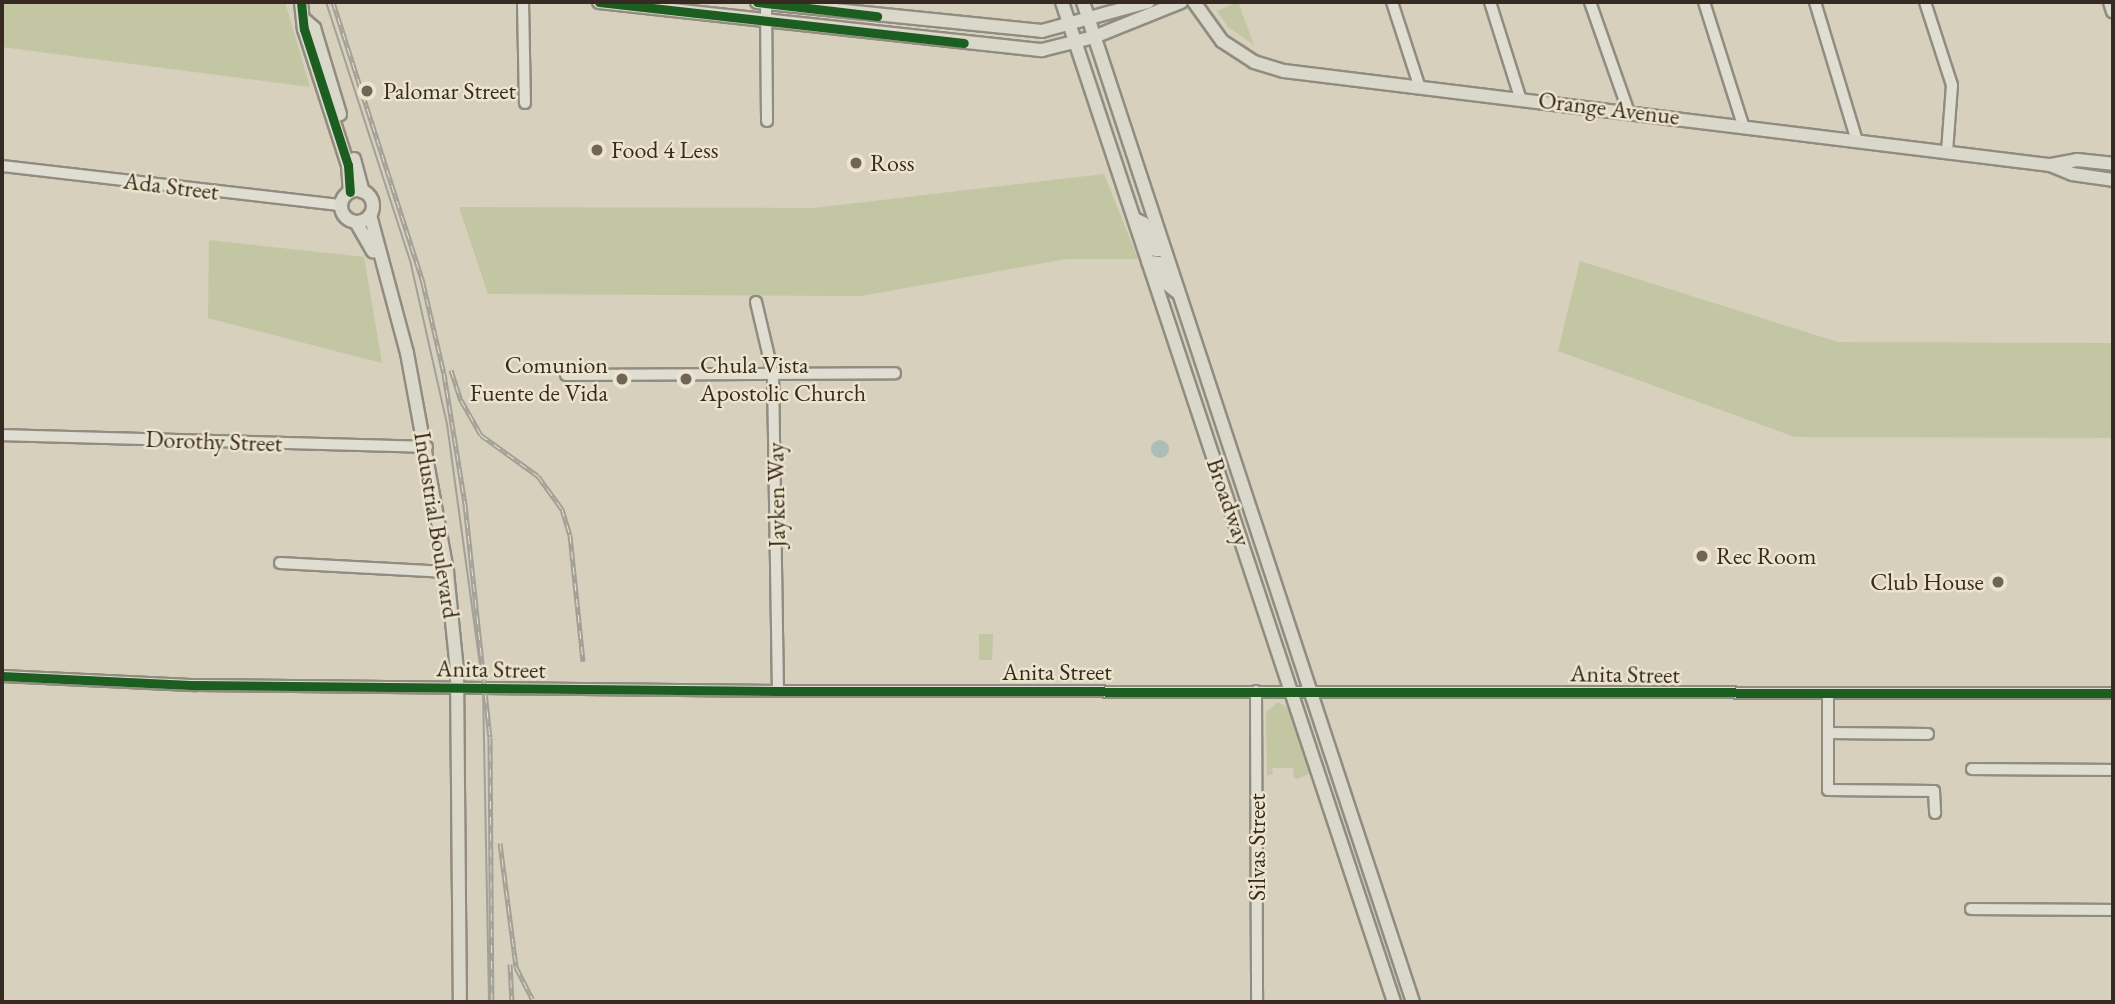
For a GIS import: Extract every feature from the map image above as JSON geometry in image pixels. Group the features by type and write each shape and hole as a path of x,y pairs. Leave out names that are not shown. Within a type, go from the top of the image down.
{"main road":[{"name":"Industrial Boulevard","path":"301,2 306,21 314,28 356,192 372,202 370,215 407,354 427,447 447,572 457,687 460,1002"},
{"path":"599,2 1042,50 1094,37 1181,2"},
{"path":"761,2 1032,30 1069,25 1148,2"},
{"name":"Broadway","path":"1062,2 1293,691 1394,1002"},
{"name":"Broadway","path":"1083,2 1413,1002"},
{"name":"Orange Avenue","path":"1194,2 1222,41 1254,62 1284,71 1628,110 2050,165 2072,174 2113,180"},
{"path":"2110,2 2113,12"},
{"name":"Orange Avenue","path":"2050,165 2077,160 2113,164"},
{"path":"341,205 356,192"},
{"name":"Industrial Boulevard","path":"341,205 346,219 355,222 381,263"},
{"path":"355,222 370,215"},
{"path":"1133,219 1143,223 1156,250 1164,250"},
{"path":"1147,262 1159,263 1167,284 1178,293"},
{"path":"1208,442 1225,436"},
{"path":"1360,898 1377,895"}],"street":[{"path":"523,2 525,103"},
{"path":"761,2 766,22 767,121"},
{"path":"1392,2 1419,85"},
{"path":"1490,2 1520,97"},
{"path":"1590,2 1628,110"},
{"path":"1704,2 1743,125"},
{"path":"1815,2 1857,141"},
{"path":"1925,2 1952,85 1947,152"},
{"name":"Ada Street","path":"2,166 341,205"},
{"name":"Jayken Way","path":"756,302 773,374 778,691"},
{"path":"566,374 895,373"},
{"name":"Dorothy Street","path":"2,435 427,447"},
{"path":"280,563 447,572"},
{"name":"Anita Street","path":"2,676 196,685 778,691 2113,693"},
{"name":"Silvas Street","path":"1256,691 1257,1002"},
{"path":"1828,694 1828,790 1934,791 1935,813"},
{"path":"1829,733 1928,734"},
{"path":"1972,769 2113,770"},
{"path":"1970,909 2113,910"}],"green space":[{"path":"2,2 285,2 310,87 2,47"},
{"path":"1238,2 1254,45 1228,27 1217,11"},
{"path":"1104,174 1138,259 1066,259 861,296 488,294 459,207 814,208"},
{"path":"209,240 364,257 382,363 208,318"},
{"path":"1580,261 1838,342 2113,343 2113,438 1795,437 1558,351"},
{"path":"979,634 993,634 992,660 979,660"},
{"path":"1278,702 1290,709 1310,773 1298,779 1293,777 1294,768 1272,768 1273,774 1267,776 1266,712"}],"water":[{"path":"1160,440 1166,443 1169,449 1166,455 1160,458 1154,455 1151,449 1154,443"}],"tram line":[{"path":"326,2 410,260 447,424 483,688 489,1002"}],"railway":[{"path":"333,2 423,283 444,374 465,504 490,737 492,1002"},
{"path":"451,370 461,400 481,435 538,476 562,509 570,535 583,661"},
{"path":"500,843 516,967 532,999"},
{"path":"510,964 512,1002"}],"cycle path":[{"path":"301,2 304,29 348,165 350,192"},
{"path":"599,2 964,43"},
{"path":"757,2 877,16"},
{"path":"2,676 196,685 778,691 2113,693"}],"place":[{"name":"Palomar Street","path":"367,91"},
{"name":"Food 4 Less","path":"597,150"},
{"name":"Ross","path":"856,163"},
{"name":"Comunion Fuente de Vida","path":"622,379"},
{"name":"Chula Vista Apostolic Church","path":"686,379"},
{"name":"Rec Room","path":"1702,556"},
{"name":"Club House","path":"1998,582"}]}
